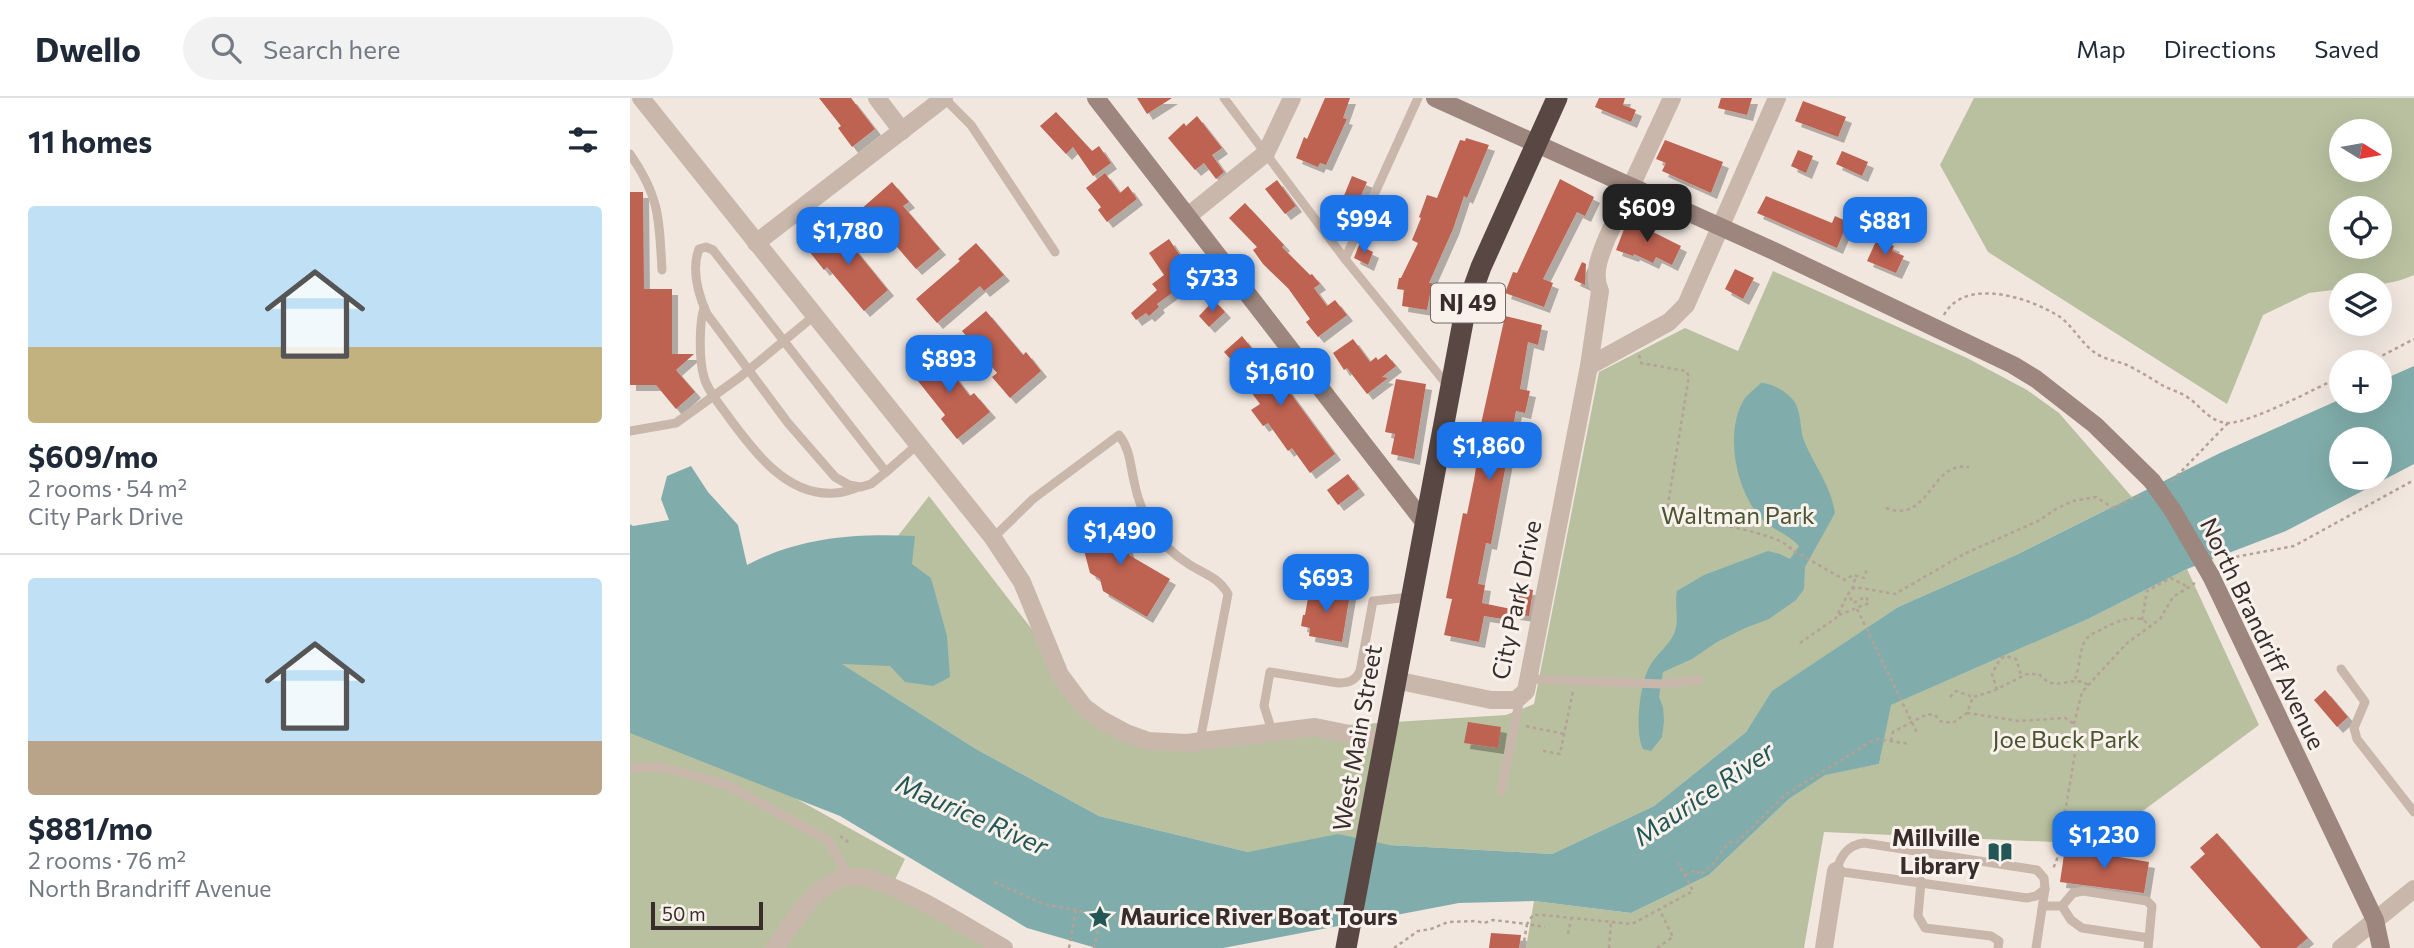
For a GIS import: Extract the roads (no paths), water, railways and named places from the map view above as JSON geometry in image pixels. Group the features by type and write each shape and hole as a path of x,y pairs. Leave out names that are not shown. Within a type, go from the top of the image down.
{"highway":[{"name":"West Main Street","path":"1346,948 1460,331 1472,289 1557,98"}],"main road":[{"path":"1096,98 1424,522"},
{"name":"North Brandriff Avenue","path":"1435,98 1720,226 2013,365 2036,379 2095,425 2173,511 2211,576 2375,920 2381,948"}],"street":[{"path":"641,98 993,538 1022,582 1060,675 1084,706 1102,720 1148,741 1187,743 1315,727 1384,741"},
{"path":"877,98 902,131"},
{"path":"756,243 944,98"},
{"path":"1188,216 1266,153 1292,98"},
{"name":"City Park Drive","path":"1395,680 1491,700 1507,701 1520,697 1526,691 1589,366 1600,291 1596,282 1599,260 1672,98"},
{"path":"1589,366 1669,322 1686,305 1777,98"},
{"path":"1824,948 1836,871"},
{"path":"775,948 810,901 826,886 849,877 872,878 1004,948"},
{"path":"2341,948 2414,889"}],"lane":[{"path":"944,98 971,125 1055,252"},
{"path":"1224,98 1345,259 1449,388"},
{"path":"1345,259 1418,98"},
{"path":"630,155 644,174 656,202 662,270"},
{"path":"862,486 849,485 835,477 788,423 704,307 696,277 698,249 706,247 713,250 886,472"},
{"path":"704,307 700,328 704,377 713,396 763,460 786,481 811,491 835,494 870,484 917,445"},
{"path":"630,431 676,423 748,370 814,316"},
{"path":"993,538 1033,499 1119,435 1126,444 1141,506 1151,527 1166,547 1190,565 1215,578 1228,594 1200,741"},
{"path":"1272,731 1264,706 1270,672 1338,683 1357,678 1373,601 1410,597"},
{"path":"2341,669 2365,702 2354,728 2357,739 2414,812"},
{"path":"1529,679 1661,684 1699,680"},
{"path":"1501,791 1520,697"},
{"path":"630,768 662,767 727,785 828,839 849,877"},
{"path":"2036,948 2045,889 2044,878 2038,870 1864,843 1854,844 1845,852 1836,871 2027,898 2036,896 2045,889"},
{"path":"1921,881 1918,916 1925,928 1991,936 1999,942 1998,948"},
{"path":"2043,906 2062,906 2073,893 2083,891 2147,901 2152,905 2148,943 2082,928 2070,920 2062,906"}],"water":[{"name":"Maurice River","path":"2414,366 2414,464 2392,476 2392,427 2329,427 2329,490 2364,490 2286,531 2187,569 2088,619 1891,705 1879,764 1825,775 1789,799 1709,875 1631,913 1534,901 1459,903 1223,948 1096,948 1027,928 840,816 630,733 630,524 633,526 669,520 661,499 667,476 691,466 708,492 738,525 747,565 787,548 829,539 872,535 915,536 912,564 931,578 947,636 950,677 933,686 905,682 890,666 842,664 976,749 1099,816 1248,852 1338,834 1389,845 1552,854 1654,806 1746,732 1772,691 1898,607 2016,555 2220,453 2329,404 2329,413 2392,413 2392,376"},
{"path":"1761,383 1783,391 1796,405 1803,438 1826,484 1835,513 1805,567 1804,589 1796,600 1769,619 1717,642 1692,659 1663,672 1659,697 1663,707 1662,737 1651,751 1643,749 1639,731 1641,693 1651,664 1674,634 1677,623 1677,591 1704,575 1768,551 1790,559 1799,546 1769,525 1751,505 1735,459 1735,426 1739,411 1745,398"}],"place":[{"name":"Millville Library","path":"2000,852"},
{"name":"Maurice River Boat Tours","path":"1100,917"}],"park label":[{"name":"Waltman Park","path":"1738,516"},
{"name":"Joe Buck Park","path":"2066,740"}]}
